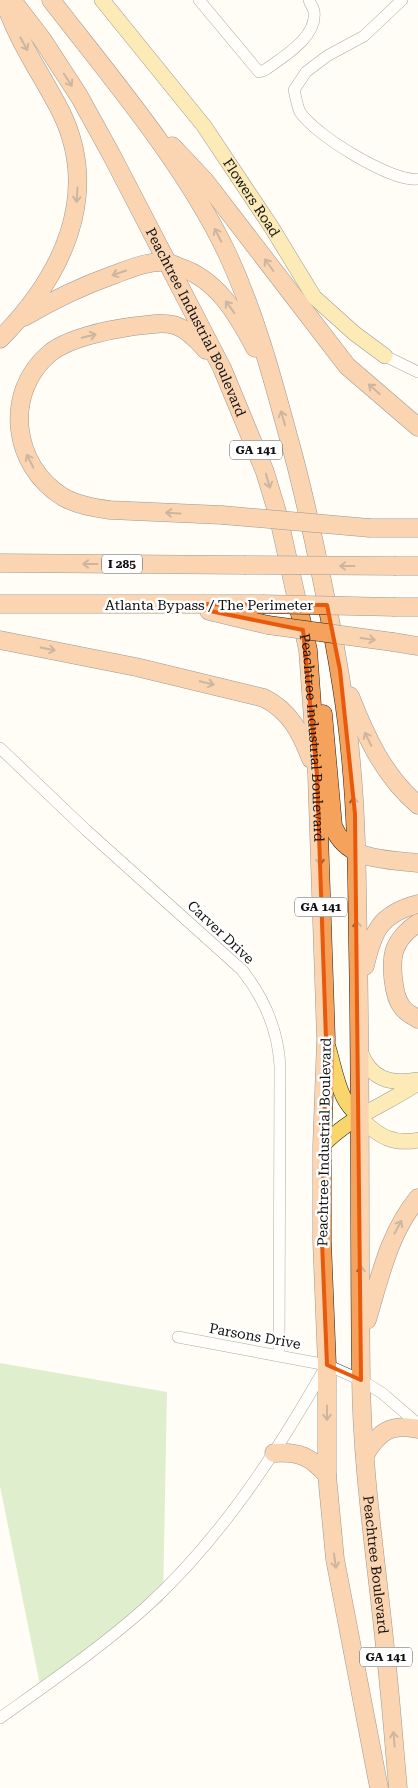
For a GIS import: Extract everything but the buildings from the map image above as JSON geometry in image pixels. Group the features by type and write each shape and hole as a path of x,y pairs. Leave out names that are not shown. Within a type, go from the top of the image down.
{"highway":[{"path":"0,339 18,321 48,279 61,255 75,216 78,188 73,144 62,114 11,21 4,0"},
{"name":"Peachtree Industrial Boulevard","path":"12,0 42,40 79,96 112,154 222,368 265,472 278,515 308,650 317,775 326,1039 322,1146 322,1241 327,1364"},
{"name":"Peachtree Industrial Boulevard","path":"51,0 127,99 191,188 215,230 248,305 272,379 302,487 340,670 352,760 360,1051 361,1339"},
{"path":"127,99 205,181 348,366 418,427"},
{"path":"18,321 67,293 94,282 151,263 166,262 197,274 217,290 236,315 272,379"},
{"path":"222,368 194,336 176,324 123,328 88,336 61,345 39,365 24,390 20,401 19,421 23,448 40,479 63,497 93,508 222,515 370,528 418,528"},
{"name":"I 285","path":"0,563 418,566"},
{"name":"Atlanta Bypass / The Perimeter","path":"0,604 263,604 418,608"},
{"path":"176,604 268,625 418,646"},
{"path":"0,640 127,665 264,698 281,708 294,723 304,741 317,775"},
{"path":"308,650 322,701 333,826 340,840 347,848 356,853 418,863"},
{"path":"340,670 361,724 374,751 404,791 418,805"},
{"path":"359,994 370,943 383,920 393,913 418,904"},
{"path":"418,923 405,933 395,950 392,970 396,995 402,1007 418,1019"},
{"path":"361,1339 394,1234 408,1210 418,1198"},
{"name":"Peachtree Boulevard","path":"361,1339 361,1380 368,1504 386,1658 398,1788"},
{"name":"GA 141","path":"327,1364 327,1475 335,1559 379,1788"},
{"path":"365,1455 370,1445 385,1431 402,1426 418,1429"},
{"path":"274,1453 288,1452 300,1454 317,1464 327,1475"}],"main road":[{"name":"Flowers Road","path":"102,0 204,126 272,228 314,297 354,333 385,356"},
{"path":"326,1039 343,1095 349,1107 386,1137 398,1141 418,1140"},
{"path":"360,1051 365,1064 374,1074 395,1081 418,1081"},
{"path":"322,1146 338,1130 418,1081"}],"street":[{"path":"199,0 259,72 265,70 299,44 311,30 314,11 309,0"},
{"path":"402,0 364,36 327,56 306,72 294,90 300,112 316,128 342,147 392,175 418,179"},
{"name":"Flowers Road","path":"385,356 418,372"},
{"name":"Carver Drive","path":"0,748 86,830 242,970 252,982 267,1008 275,1031 280,1066 279,1356"},
{"name":"Parsons Drive","path":"178,1337 327,1364 361,1380 382,1393 418,1424"},
{"path":"0,1718 126,1624 171,1583 225,1522 274,1453 327,1364"}],"highlighted area":[{"path":"176,604 327,605 340,670 355,814 361,1380 327,1365 322,1241 326,1039 317,775 303,630"}],"green space":[{"path":"0,1363 167,1392 163,1601 42,1695 0,1486"}]}
